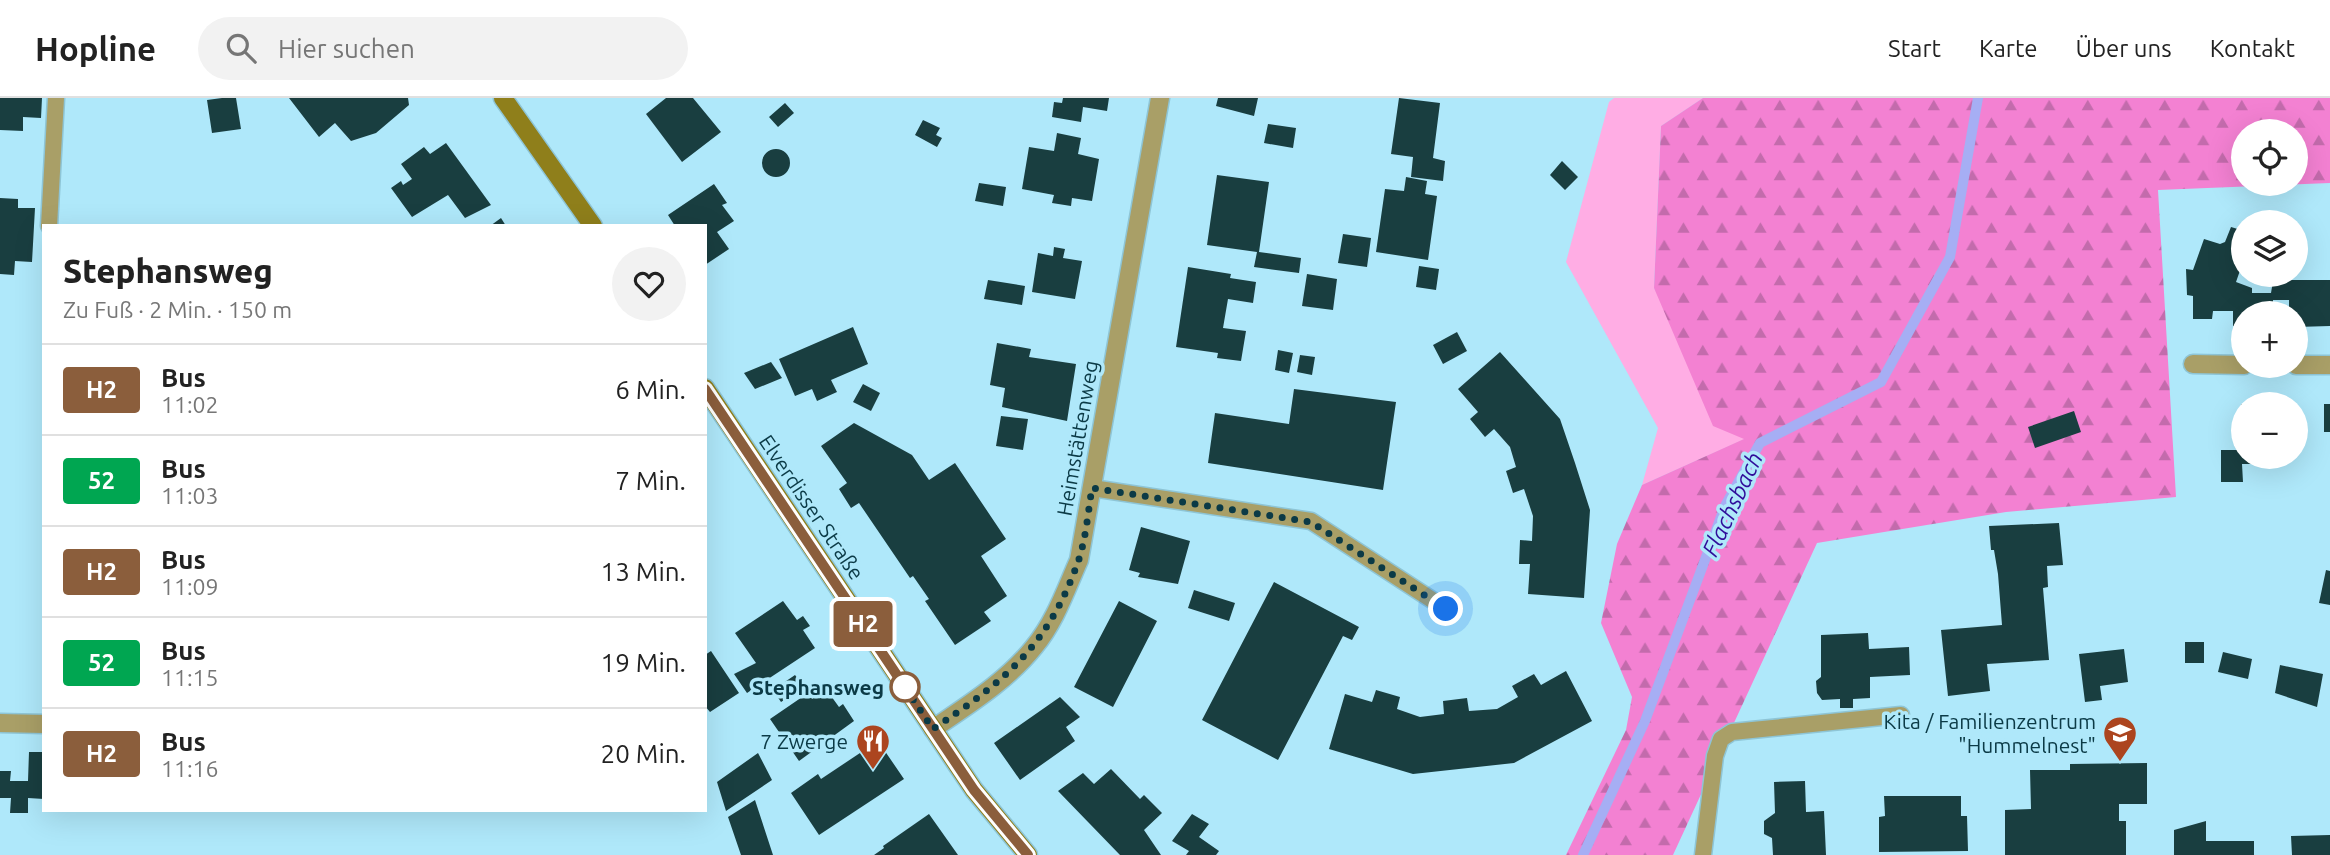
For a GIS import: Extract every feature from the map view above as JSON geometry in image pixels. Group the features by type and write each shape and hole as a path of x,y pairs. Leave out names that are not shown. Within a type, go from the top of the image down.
{"main road":[{"path":"503,98 592,224"},
{"name":"Elverdisser Straße","path":"707,391 974,790 1028,855"}],"street":[{"name":"Heimstättenweg","path":"933,729 982,696 1034,647 1059,607 1079,560 1160,98"},
{"path":"2193,365 2231,365"},
{"path":"2308,365 2330,365"},
{"path":"0,723 42,724"}],"lane":[{"path":"49,224 56,98"},
{"path":"1092,488 1311,522 1446,609"},
{"path":"1703,855 1715,756 1721,739 1732,732 1901,715"}],"shaded area":[{"path":"1614,98 1703,98 1661,126 1654,288 1745,439 1642,485 1658,428 1566,262 1609,102"}],"green space":[{"path":"1703,98 2330,98 2330,183 2308,184 2308,119 2231,119 2231,187 2158,190 2176,497 2006,512 1817,543 1673,855 1566,855 1626,730 1632,697 1601,623 1617,544 1642,485 1744,439 1713,426 1654,288 1661,126"}],"building":[{"path":"0,98 42,98 41,118 23,117 23,131 0,130"},
{"path":"236,98 241,129 212,133 207,100"},
{"path":"289,98 408,98 409,105 376,133 351,141 335,123 319,137"},
{"path":"666,98 693,98 721,132 682,162 646,114"},
{"path":"1063,98 1109,98 1107,111 1083,107 1081,122 1052,117 1054,102 1062,103"},
{"path":"1218,98 1258,98 1254,116 1216,106"},
{"path":"1399,98 1440,103 1433,158 1445,161 1443,181 1411,177 1413,157 1391,154"},
{"path":"785,103 794,113 778,127 769,117"},
{"path":"923,120 940,128 936,135 942,138 937,147 915,135"},
{"path":"1268,124 1296,128 1293,148 1264,143"},
{"path":"1057,133 1081,138 1078,154 1099,159 1092,201 1072,198 1071,206 1052,203 1054,195 1022,189 1029,147 1054,151"},
{"path":"446,143 491,205 465,218 448,195 412,217 391,188 401,181 403,185 412,179 401,164 424,147 430,154"},
{"path":"776,149 786,153 790,163 786,173 776,177 766,173 762,163 766,153"},
{"path":"1562,161 1578,177 1565,190 1550,175"},
{"path":"1217,175 1269,182 1259,252 1301,258 1299,273 1254,267 1257,252 1207,245"},
{"path":"1406,177 1427,181 1425,194 1437,196 1428,260 1376,252 1385,189 1404,191"},
{"path":"979,183 1006,187 1003,206 975,201"},
{"path":"714,184 727,203 722,205 734,221 717,232 729,249 707,264 707,224 674,224 668,215"},
{"path":"0,198 18,199 18,208 35,208 32,262 15,261 14,275 0,274"},
{"path":"501,218 505,224 493,224"},
{"path":"2231,227 2231,287 2249,287 2252,293 2271,293 2272,287 2308,287 2308,280 2330,280 2330,326 2308,327 2308,301 2289,300 2231,301 2231,311 2213,311 2212,319 2193,319 2193,296 2187,295 2186,269 2193,270 2204,239 2220,244 2225,242"},
{"path":"1343,234 1371,238 1367,267 1338,263"},
{"path":"1054,247 1065,249 1063,258 1082,261 1075,299 1032,292 1038,253 1053,256"},
{"path":"1419,266 1439,269 1436,290 1416,287"},
{"path":"1188,267 1231,274 1230,278 1256,282 1253,303 1228,299 1223,328 1246,331 1241,361 1217,358 1218,353 1176,347"},
{"path":"1307,274 1337,279 1333,310 1302,306"},
{"path":"988,280 1025,286 1022,305 984,299"},
{"path":"853,327 868,364 831,380 837,392 817,401 812,389 795,396 779,359"},
{"path":"1457,332 1467,351 1443,364 1433,345"},
{"path":"997,343 1031,349 1029,357 1076,364 1067,421 1002,407 1005,388 990,385"},
{"path":"1278,350 1293,353 1289,373 1275,370"},
{"path":"1500,352 1560,419 1590,510 1584,598 1528,594 1530,564 1519,564 1520,540 1532,541 1533,516 1524,489 1513,493 1506,471 1516,467 1510,447 1494,429 1485,437 1470,419 1478,412 1458,389"},
{"path":"1300,355 1315,357 1312,375 1297,372"},
{"path":"771,362 782,378 755,389 744,373"},
{"path":"863,384 880,393 871,411 853,402"},
{"path":"1294,389 1396,402 1383,490 1208,463 1215,413 1289,424"},
{"path":"2324,404 2330,404 2330,432 2324,432"},
{"path":"2074,411 2081,432 2035,448 2028,427"},
{"path":"1001,416 1028,419 1023,450 996,446"},
{"path":"854,423 912,455 929,480 955,463 1006,539 981,556 1007,596 984,612 991,621 955,645 925,601 929,599 913,576 910,578 859,503 851,508 839,489 847,483 821,446"},
{"path":"2221,450 2231,450 2231,469 2242,469 2243,482 2221,482"},
{"path":"2059,523 2063,565 2047,566 2048,587 2043,588 2049,660 1987,664 1990,691 1948,696 1941,630 2002,625 1998,574 1994,550 1991,550 1989,526"},
{"path":"1141,527 1190,541 1178,584 1138,577 1140,573 1129,570"},
{"path":"2326,570 2330,571 2330,605 2319,603"},
{"path":"1274,582 1359,627 1352,640 1343,636 1278,760 1202,720"},
{"path":"1194,590 1235,603 1229,621 1188,608"},
{"path":"783,601 797,620 803,616 810,626 803,630 815,648 747,693 734,674 756,663 735,633"},
{"path":"1119,601 1157,621 1113,707 1074,687"},
{"path":"1868,633 1869,649 1909,647 1910,675 1870,677 1870,698 1853,699 1853,708 1840,708 1840,699 1822,700 1817,693 1816,681 1821,677 1821,635"},
{"path":"2185,642 2204,642 2204,663 2185,663"},
{"path":"2124,649 2128,682 2100,686 2102,700 2085,702 2079,654"},
{"path":"711,651 739,693 710,712 707,708 707,654"},
{"path":"2223,652 2252,659 2248,679 2218,672"},
{"path":"2280,665 2323,674 2317,707 2275,693"},
{"path":"1566,671 1592,721 1514,763 1413,774 1329,749 1345,694 1372,702 1376,690 1400,697 1397,709 1420,717 1444,714 1443,701 1467,698 1469,711 1497,709 1518,697 1512,686 1534,674 1541,685"},
{"path":"795,675 804,687 781,702 773,690"},
{"path":"826,689 839,707 843,704 854,721 799,761 770,719 808,693 812,699"},
{"path":"1060,697 1080,717 1066,727 1075,741 1020,780 994,743"},
{"path":"878,741 904,779 819,835 791,793 818,774 821,779"},
{"path":"29,752 42,752 42,799 28,798 28,813 10,813 11,798 0,798 0,771 11,771 10,781 28,781"},
{"path":"758,753 772,780 726,811 717,782"},
{"path":"2147,763 2147,804 2119,804 2119,821 2126,821 2126,855 2005,855 2005,810 2031,809 2030,770 2070,770 2070,764"},
{"path":"1111,769 1140,799 1144,795 1162,813 1144,830 1161,855 1120,855 1058,791 1083,773 1094,784"},
{"path":"1805,781 1806,812 1824,811 1826,855 1773,855 1772,838 1764,834 1764,821 1775,813 1774,782"},
{"path":"1884,796 1961,796 1961,816 1967,816 1968,851 1879,852 1879,817 1885,816"},
{"path":"755,800 773,855 741,855 728,817"},
{"path":"929,814 958,855 874,855 884,848 883,846"},
{"path":"1192,814 1209,824 1199,837 1219,851 1216,855 1186,855 1189,851 1172,841"},
{"path":"2206,821 2206,841 2254,841 2254,855 2174,855 2174,830"},
{"path":"2330,835 2330,855 2292,855 2291,836"}],"waterway":[{"name":"Flachsbach","path":"1583,855 1645,721 1725,506 1760,443 1881,382 1950,257 1978,98"}],"bus line":[{"name":"H2","path":"707,392 974,790 1028,855"}],"place":[{"name":"Stephansweg","path":"905,687"},
{"name":"Kita / Familienzentrum \"Hummelnest\"","path":"2120,763"},
{"name":"7 Zwerge","path":"873,771"}],"route":[{"path":"905,687 902,683 933,729 982,696 1034,647 1059,607 1079,560 1092,488 1311,522 1446,609"}]}
